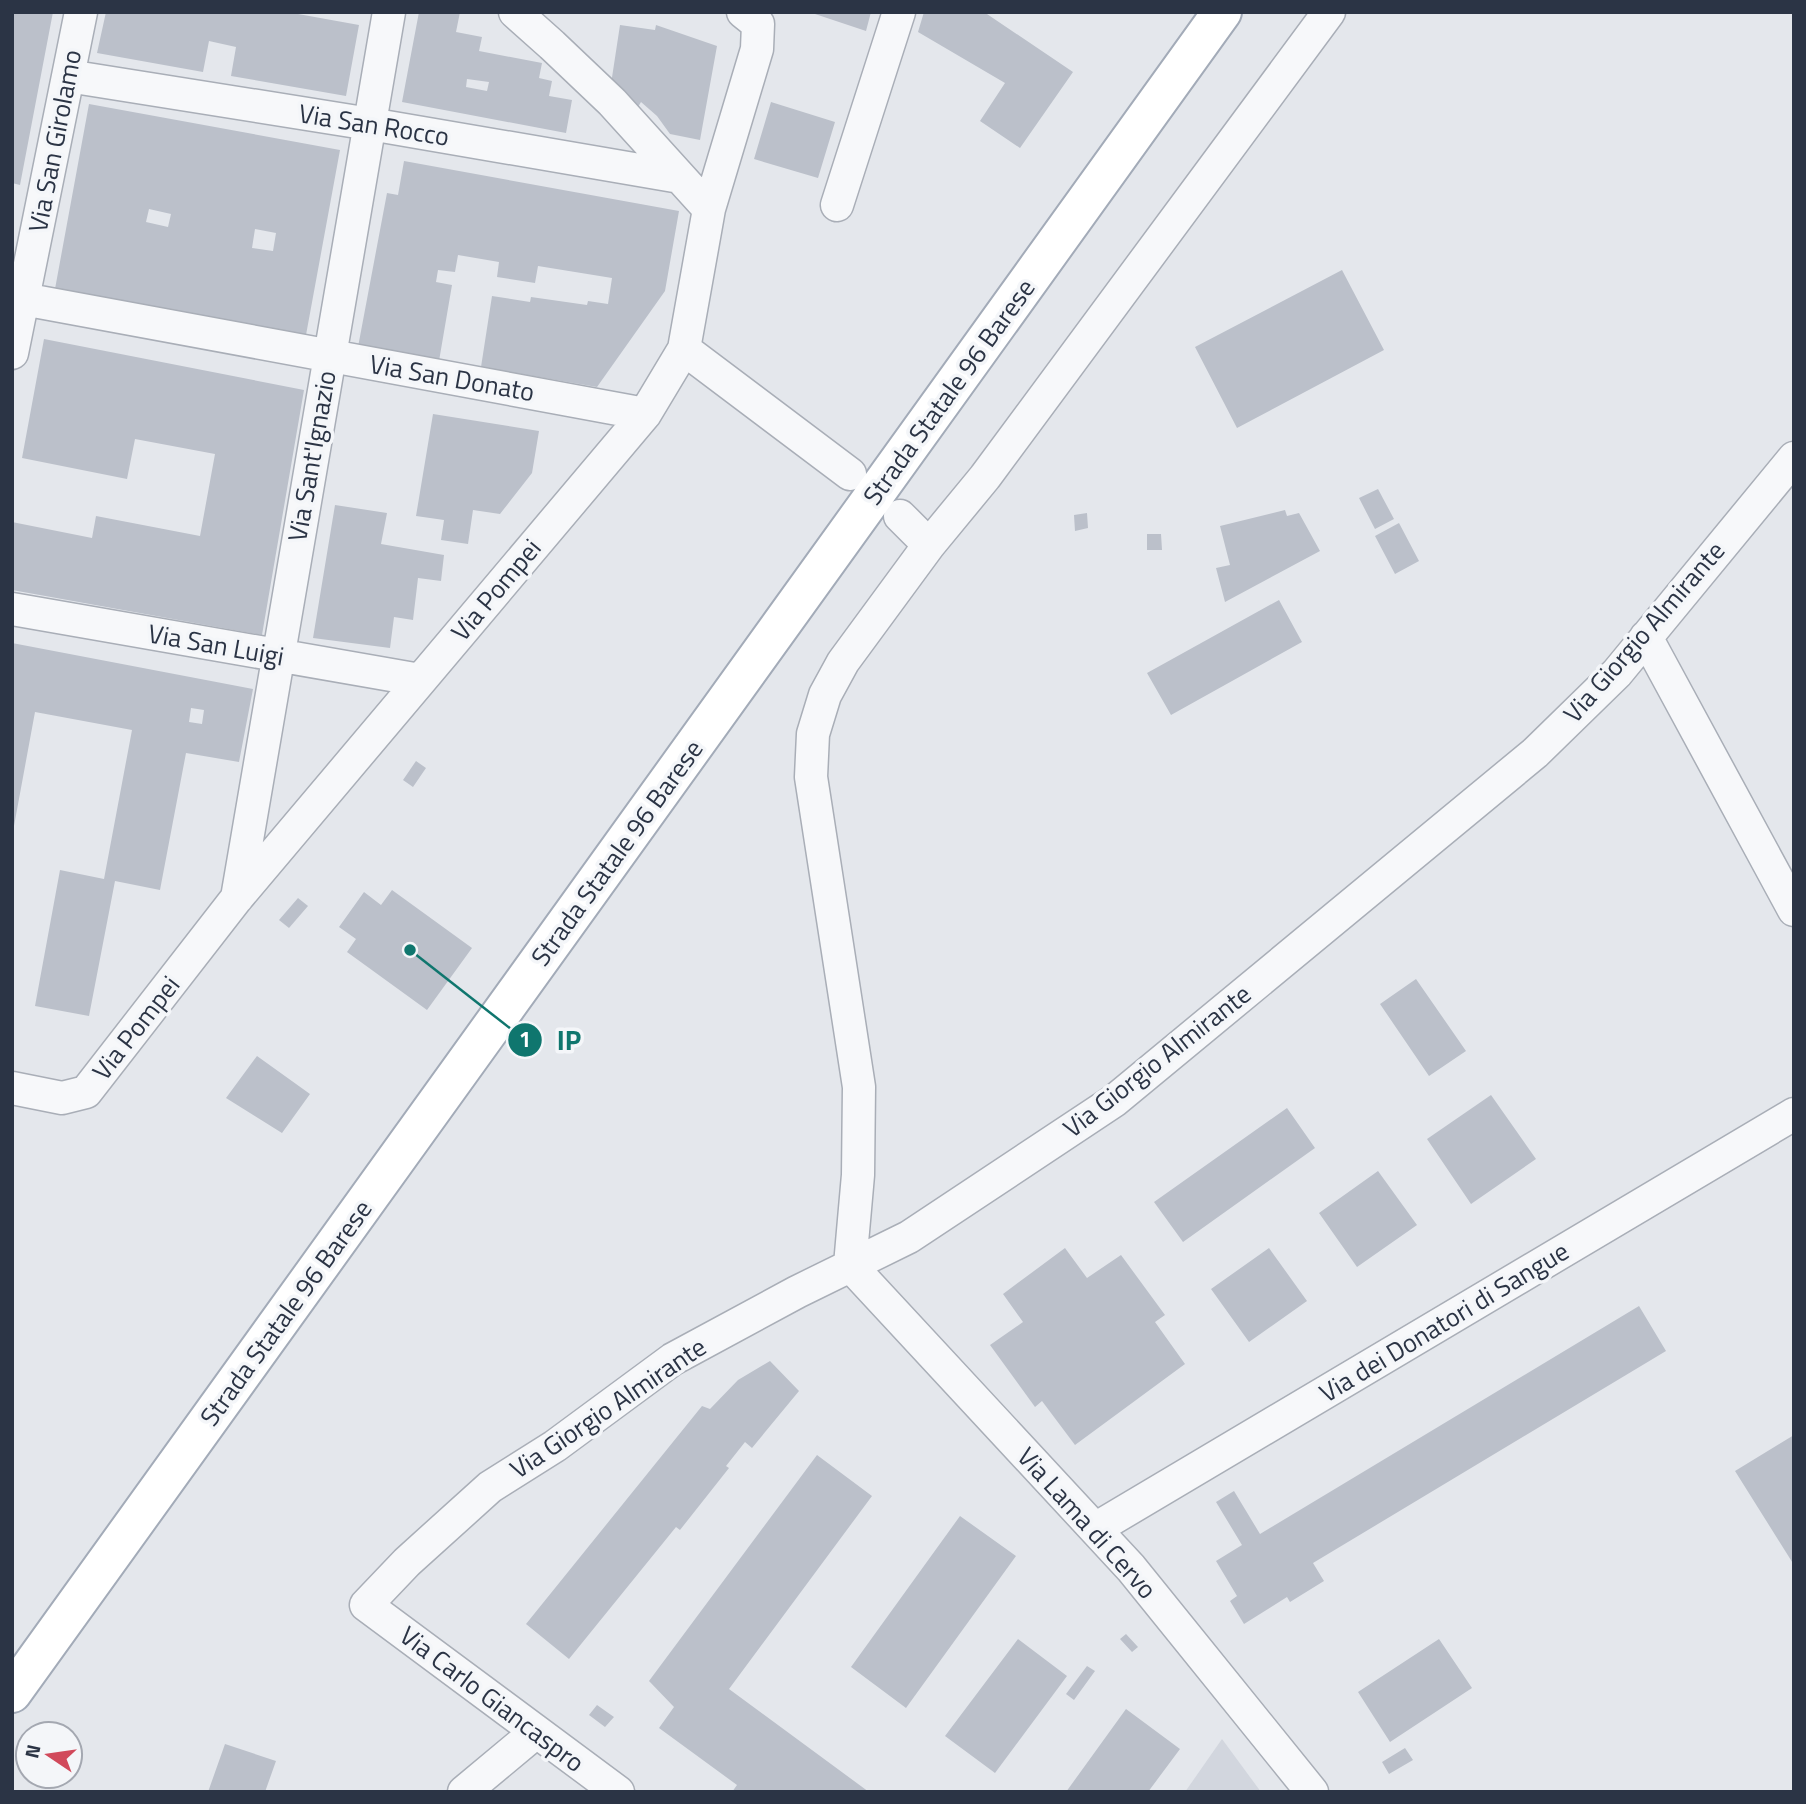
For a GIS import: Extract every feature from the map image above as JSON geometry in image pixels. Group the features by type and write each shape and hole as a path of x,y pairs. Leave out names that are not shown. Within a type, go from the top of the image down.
{"main road":[{"name":"Strada Statale 96 Barese","path":"12,1693 1222,12"}],"street":[{"name":"Via San Girolamo","path":"12,353 18,298 81,12"},
{"name":"Via Sant'Ignazio","path":"236,899 389,12"},
{"path":"515,12 612,103 709,209"},
{"name":"Via Pompei","path":"12,1088 62,1098 86,1092 236,899 645,414 684,349 709,209 757,49 758,24 743,12"},
{"path":"837,205 899,12"},
{"path":"850,1265 858,1175 859,1087 811,777 814,734 825,695 843,662 929,545 985,477 1329,12"},
{"name":"Via San Rocco","path":"68,76 680,177"},
{"name":"Via San Donato","path":"18,298 645,414"},
{"path":"684,349 850,474"},
{"name":"Via Giorgio Almirante","path":"366,1605 407,1562 490,1487 555,1446 673,1359 797,1292 909,1237 1114,1101 1535,753 1617,673 1794,458"},
{"path":"900,516 929,545"},
{"name":"Via San Luigi","path":"12,609 420,680"},
{"path":"1646,637 1794,910"},
{"name":"Via dei Donatori di Sangue","path":"1095,1529 1794,1114"},
{"name":"Via Lama di Cervo","path":"850,1265 1131,1568 1312,1792"},
{"name":"Via Carlo Giancaspro","path":"366,1605 618,1792"},
{"path":"464,1792 536,1732"}],"shaded area":[{"path":"1222,1739 1261,1792 1185,1792"}],"building":[{"path":"12,12 53,12 20,185 12,183"},
{"path":"106,12 287,12 359,25 346,96 231,76 236,47 209,41 203,72 97,53"},
{"path":"419,12 460,12 456,32 482,37 479,51 542,63 539,78 552,81 549,96 572,100 566,133 402,102","holes":["467,79 489,82 487,91 466,87"]},
{"path":"809,12 871,12 866,31"},
{"path":"924,12 984,12 1073,72 1020,148 980,121 1005,83 918,32"},
{"path":"620,25 655,30 656,25 717,46 700,140 670,134 657,116 641,102 638,107 611,84"},
{"path":"771,102 835,122 818,178 754,159"},
{"path":"89,104 340,150 306,335 55,289","holes":["149,209 171,214 168,227 146,222","255,229 276,233 273,251 252,248"]},
{"path":"404,161 679,211 665,291 597,387 481,367 492,296 530,302 531,297 587,305 588,301 608,304 612,278 538,266 535,283 497,277 499,262 458,255 455,272 438,270 436,282 452,285 439,361 358,347 387,193 398,195"},
{"path":"1342,270 1384,350 1237,428 1195,347"},
{"path":"44,339 304,390 262,635 12,590 12,522 92,538 96,516 200,536 215,454 135,439 127,479 22,458"},
{"path":"433,414 539,431 532,473 500,514 473,510 468,544 441,540 444,520 416,516"},
{"path":"1378,489 1394,519 1375,529 1359,498"},
{"path":"335,505 387,513 381,544 444,555 441,581 418,578 413,620 394,617 390,648 313,638"},
{"path":"1285,510 1287,516 1299,513 1320,551 1225,602 1216,568 1230,565 1220,526"},
{"path":"1087,513 1088,528 1075,531 1074,515"},
{"path":"1399,523 1419,561 1395,574 1375,536"},
{"path":"1147,534 1161,534 1162,550 1147,550"},
{"path":"1279,600 1302,642 1171,715 1147,673"},
{"path":"12,643 253,689 239,762 186,753 160,890 115,881 89,1016 35,1006 60,870 104,879 132,730 35,712 12,826","holes":["191,708 204,710 202,724 189,722"]},
{"path":"416,761 426,768 413,787 403,780"},
{"path":"392,890 472,948 427,1010 347,952 356,939 339,927 364,892 381,905"},
{"path":"298,898 308,906 289,928 279,920"},
{"path":"1416,979 1466,1051 1429,1076 1380,1004"},
{"path":"257,1056 310,1094 282,1133 226,1098"},
{"path":"1491,1095 1536,1159 1471,1204 1427,1139"},
{"path":"1287,1108 1315,1148 1183,1242 1154,1202"},
{"path":"1378,1171 1417,1225 1357,1267 1319,1213"},
{"path":"1065,1248 1087,1278 1121,1255 1165,1315 1155,1322 1185,1364 1075,1445 1042,1401 1035,1407 990,1345 1023,1322 1003,1294"},
{"path":"1269,1248 1307,1301 1249,1342 1211,1289"},
{"path":"1639,1306 1666,1351 1313,1563 1324,1581 1290,1602 1287,1597 1244,1624 1230,1601 1237,1596 1216,1561 1242,1545 1216,1502 1234,1491 1260,1534"},
{"path":"770,1361 799,1391 752,1448 745,1442 726,1466 729,1468 680,1530 676,1527 569,1659 526,1624 702,1406 710,1409 738,1380"},
{"path":"1794,1435 1794,1565 1735,1471"},
{"path":"817,1455 872,1496 729,1689 869,1792 732,1792 737,1785 659,1728 674,1707 649,1681"},
{"path":"960,1516 1016,1556 906,1708 851,1667"},
{"path":"1126,1634 1138,1647 1132,1652 1120,1639"},
{"path":"1018,1639 1067,1676 995,1773 945,1736"},
{"path":"1439,1639 1472,1688 1390,1742 1358,1692"},
{"path":"1087,1666 1095,1671 1074,1700 1066,1694"},
{"path":"597,1705 614,1717 605,1727 589,1715"},
{"path":"1126,1709 1180,1749 1148,1792 1066,1792"},
{"path":"225,1744 276,1761 265,1792 208,1792"},
{"path":"1405,1748 1413,1760 1389,1774 1382,1762"}],"place":[{"name":"IP","path":"410,950"}]}
